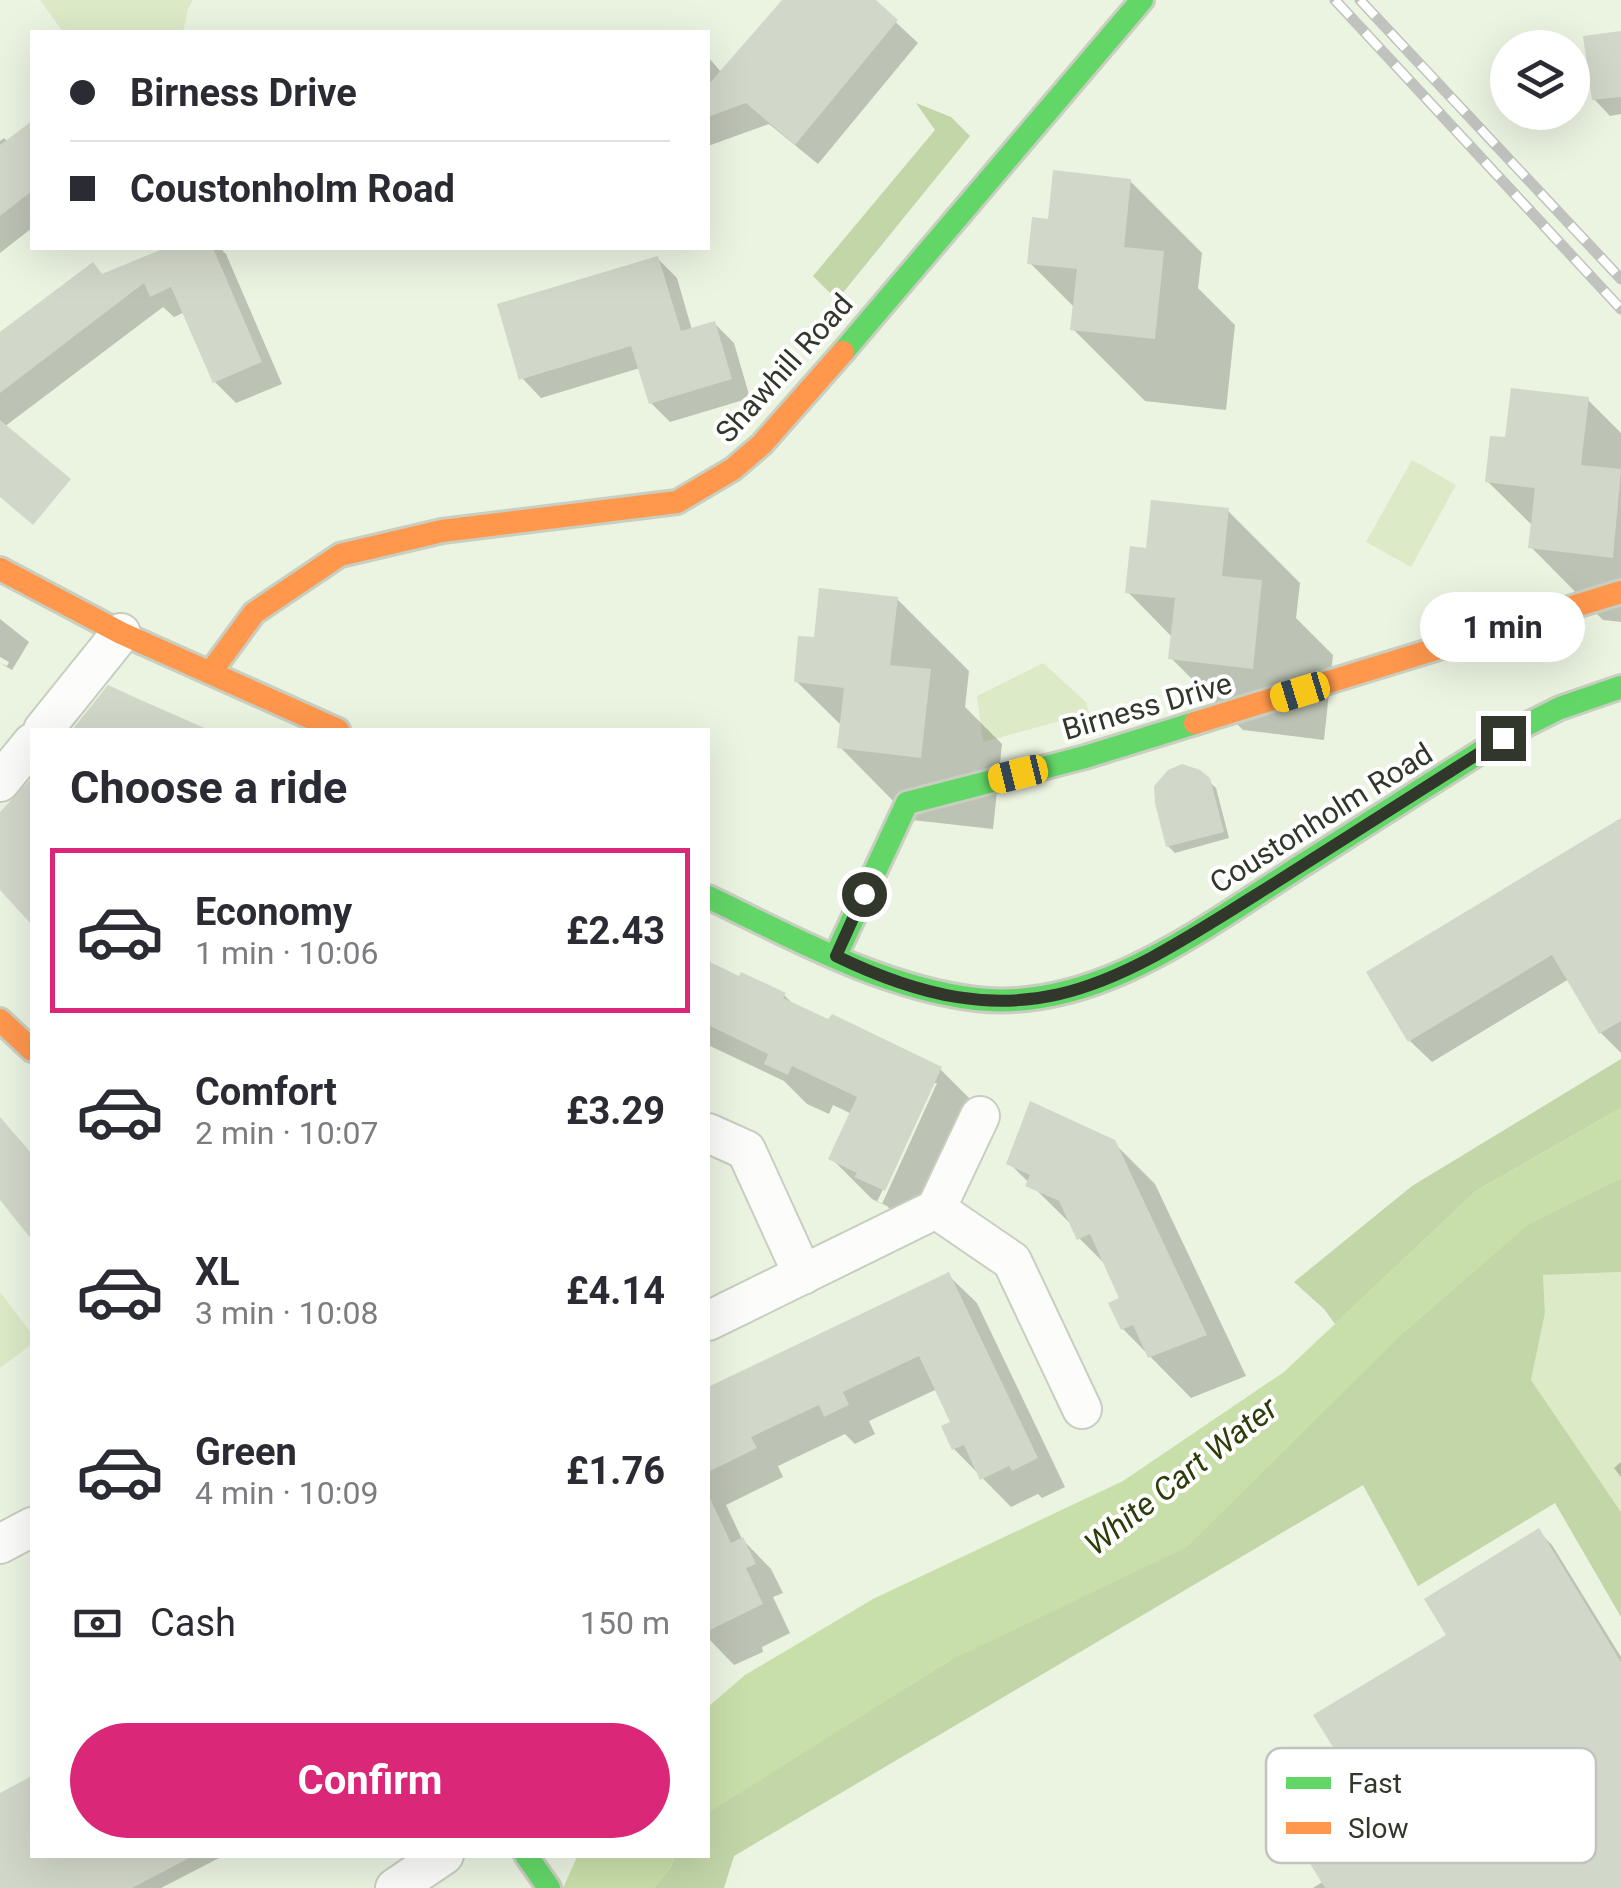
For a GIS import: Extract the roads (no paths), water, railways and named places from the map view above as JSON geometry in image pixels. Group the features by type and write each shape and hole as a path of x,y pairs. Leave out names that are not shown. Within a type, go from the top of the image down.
{"street":[{"name":"Shawhill Road","path":"210,673 254,612 340,555 442,530 677,502 733,469 762,444 816,383 1128,5"},
{"path":"0,569 121,633 334,728"},
{"name":"Birness Drive","path":"836,956 907,802 1085,757 1621,592"},
{"path":"44,728 121,633"},
{"name":"Coustonholm Road","path":"710,898 886,980 972,1000 1004,1002 1045,997 1109,979 1161,954 1512,732 1560,708 1621,687"},
{"path":"0,782 30,744"},
{"path":"0,1020 30,1048"},
{"path":"710,1320 936,1209 980,1116"},
{"path":"710,1135 746,1150 803,1274"},
{"path":"936,1209 1012,1261 1082,1409"},
{"path":"0,1544 30,1528"},
{"path":"396,1888 440,1858"},
{"path":"529,1859 549,1888"}],"water":[{"name":"White Cart Water","path":"1621,1108 1621,1178 1528,1225 1405,1331 1187,1547 949,1661 710,1812 710,1705 745,1675 873,1599 1123,1481 1284,1372 1476,1191"},
{"path":"577,1858 674,1858 654,1888 563,1888"}],"railway":[{"path":"1335,0 1621,309"},
{"path":"1360,0 1621,279"}]}
